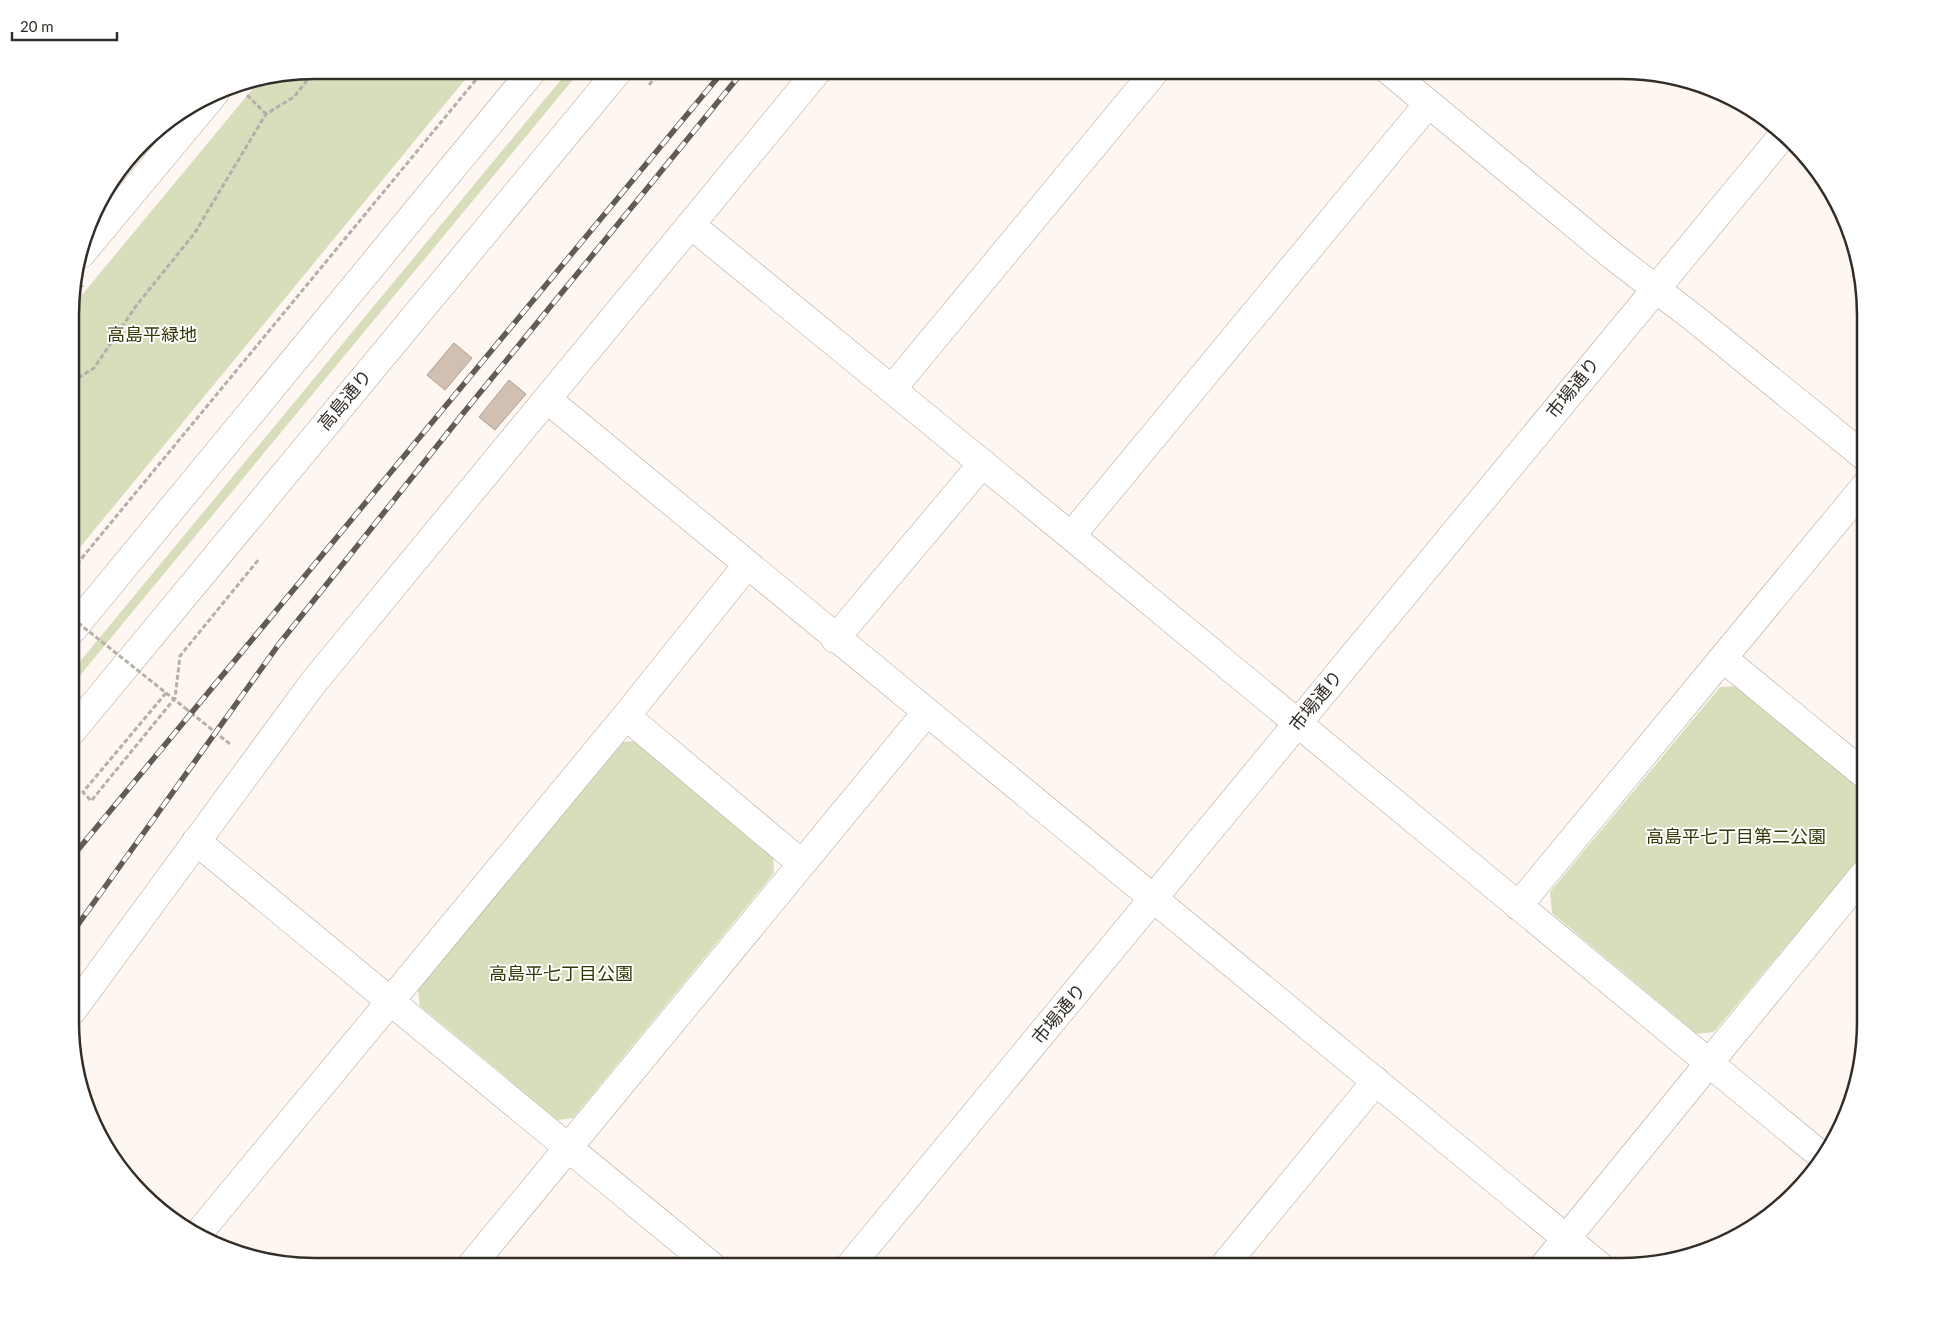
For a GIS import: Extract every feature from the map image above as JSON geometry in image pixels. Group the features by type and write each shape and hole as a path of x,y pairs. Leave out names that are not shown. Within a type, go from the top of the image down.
{"street":[{"path":"79,621 525,79"},
{"name":"高島通り","path":"79,723 612,79"},
{"path":"79,1001 312,683 548,400 811,79"},
{"path":"892,389 1149,79"},
{"path":"1399,79 1857,450"},
{"path":"1072,536 1428,104"},
{"path":"90,243 204,106"},
{"name":"市場通り","path":"856,1258 1779,139"},
{"path":"691,225 1072,536 1818,1152"},
{"path":"548,400 1590,1258"},
{"path":"836,639 983,463"},
{"path":"1518,906 1857,497"},
{"path":"202,1230 626,716 747,565"},
{"path":"1724,659 1857,768"},
{"path":"477,1258 926,713"},
{"path":"626,716 801,863"},
{"path":"196,841 702,1258"},
{"path":"1551,1258 1708,1063 1857,884"},
{"path":"1230,1258 1376,1081"}],"path":[{"path":"79,378 94,368 136,306 194,234 266,114 294,97 308,79"},
{"path":"79,562 477,79"},
{"path":"649,86 654,79"},
{"path":"244,91 266,114"},
{"path":"166,693 83,792 92,801 175,698 180,656 262,556"},
{"path":"79,624 231,745"}],"green space":[{"name":"高島平緑地","path":"299,79 466,79 79,548 79,298 254,87"},
{"path":"562,79 574,79 79,677 79,663"},
{"name":"高島平七丁目第二公園","path":"1739,686 1857,783 1857,861 1714,1032 1697,1034 1552,913 1550,892 1720,687"},
{"name":"高島平七丁目公園","path":"639,741 773,854 774,873 573,1118 558,1120 420,1006 418,990 622,742"}],"building":[{"path":"454,343 472,358 445,390 427,375"},
{"path":"509,380 526,394 495,430 479,417"}],"railway":[{"path":"79,849 717,79"},
{"path":"79,923 279,644 465,411 737,79"}]}
